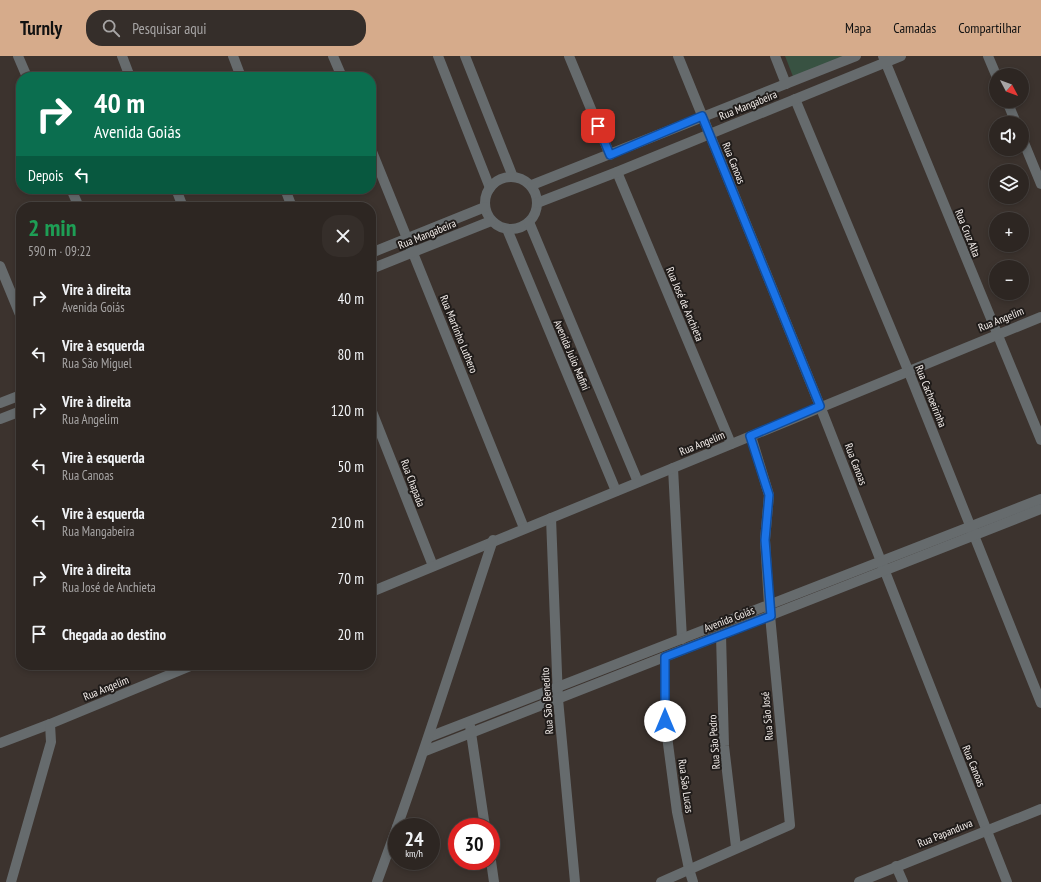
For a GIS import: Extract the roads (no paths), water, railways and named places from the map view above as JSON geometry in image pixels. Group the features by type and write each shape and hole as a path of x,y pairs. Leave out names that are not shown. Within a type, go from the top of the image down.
{"street":[{"path":"18,56 25,72"},
{"path":"122,56 128,72"},
{"path":"233,56 239,72"},
{"path":"333,56 340,72"},
{"path":"438,56 490,188"},
{"path":"465,56 513,177"},
{"path":"569,56 610,155"},
{"name":"Rua Canoas","path":"678,56 820,406 1007,882"},
{"path":"776,56 786,84"},
{"name":"Rua Mangabeira","path":"532,185 610,155 702,116 856,56"},
{"name":"Rua Mangabeira","path":"537,203 795,99 885,59 901,56"},
{"path":"988,56 993,68"},
{"name":"Rua Cruz Alta","path":"885,59 996,334 1041,440"},
{"name":"Rua Cachoeirinha","path":"795,99 908,370 1041,703"},
{"path":"1029,155 1041,184"},
{"name":"Rua Martinho Luthero","path":"376,161 524,528"},
{"name":"Rua José de Anchieta","path":"617,172 731,444"},
{"path":"513,177 521,179 532,185 537,203 535,213 529,222 515,230 507,230 498,227 491,221 485,207 485,200 490,188 496,182 504,178 513,177"},
{"name":"Rua Mangabeira","path":"376,251 485,207"},
{"name":"Rua Mangabeira","path":"376,268 491,221"},
{"name":"Avenida Julio Mafini","path":"529,222 638,482"},
{"name":"Avenida Julio Mafini","path":"507,230 616,491"},
{"path":"0,266 16,305"},
{"name":"Rua Angelim","path":"376,590 820,406 1041,317"},
{"path":"0,403 16,397"},
{"path":"0,419 16,413"},
{"name":"Rua Chapada","path":"376,422 433,566"},
{"name":"Rua São José","path":"736,847 790,825 769,605 765,540 769,495 750,436"},
{"path":"673,468 682,639"},
{"name":"Avenida Goiás","path":"972,532 1041,499"},
{"name":"Avenida Goiás","path":"425,751 771,616 882,567 972,532 1041,509"},
{"name":"Rua São Benedito","path":"551,518 557,688 575,882"},
{"path":"400,818 425,751 444,687 494,540"},
{"name":"Avenida Goiás","path":"429,737 769,605 882,567"},
{"name":"Rua São Pedro","path":"721,635 724,746 736,847"},
{"name":"Rua São Lucas","path":"665,657 665,721 677,812 693,882"},
{"name":"Rua Angelim","path":"0,743 181,670"},
{"path":"469,722 484,818"},
{"path":"11,882 51,742 50,724"},
{"name":"Rua Papanduva","path":"859,882 1041,808"},
{"path":"661,882 736,847"},
{"path":"377,882 388,852"},
{"path":"896,866 903,882"},
{"path":"492,870 494,882"}]}
